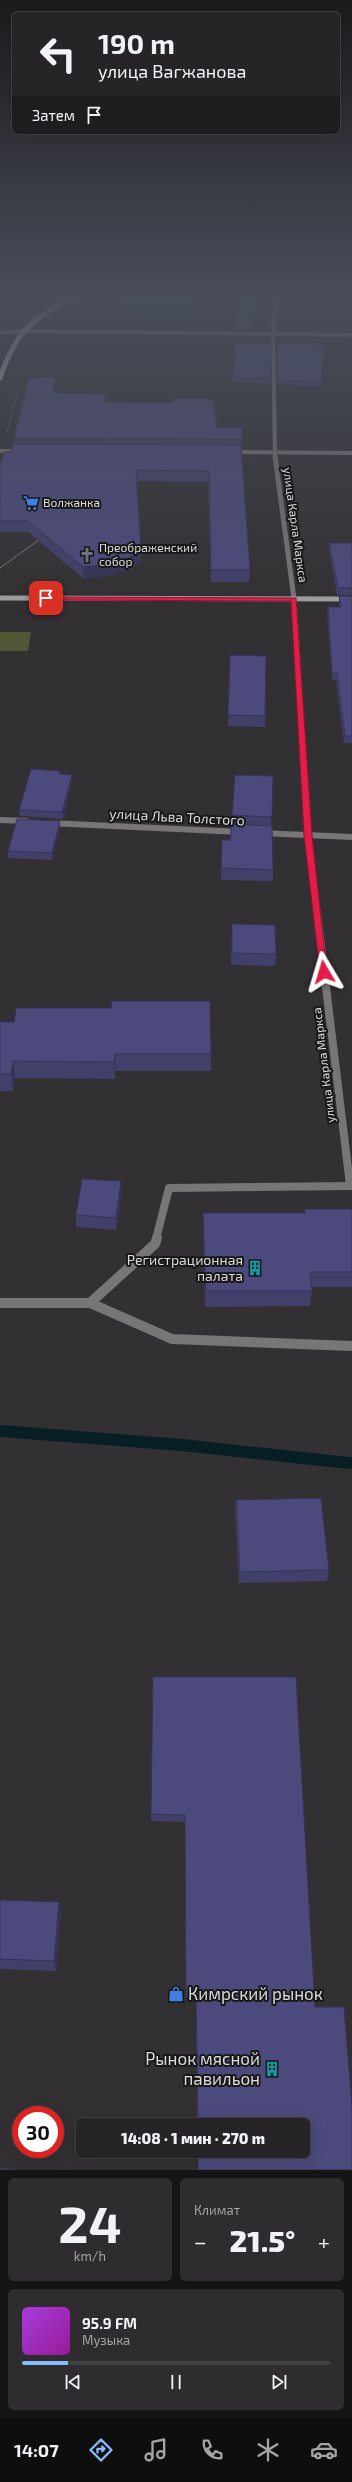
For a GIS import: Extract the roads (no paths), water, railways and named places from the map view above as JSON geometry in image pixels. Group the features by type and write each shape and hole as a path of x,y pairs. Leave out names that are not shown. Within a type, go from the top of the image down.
{"main road":[{"path":"0,598 352,599"}],"street":[{"name":"улица Карла Маркса","path":"274,398 274,452 294,599 308,835 351,1185"},
{"path":"1,451 26,451"},
{"path":"226,452 352,452"},
{"path":"0,820 32,822"},
{"name":"улица Льва Толстого","path":"40,822 352,837"},
{"path":"90,1303 155,1244 169,1188 351,1185"},
{"path":"0,1303 90,1303 172,1338 352,1346"}],"waterway":[{"path":"0,1431 182,1445 349,1463"}],"place":[{"name":"Волжанка","path":"31,503"},
{"name":"Преображенский собор","path":"87,555"},
{"name":"Регистрационная палата","path":"255,1268"},
{"name":"Кимрский рынок","path":"176,1994"},
{"name":"Рынок мясной павильон","path":"272,2069"}]}
